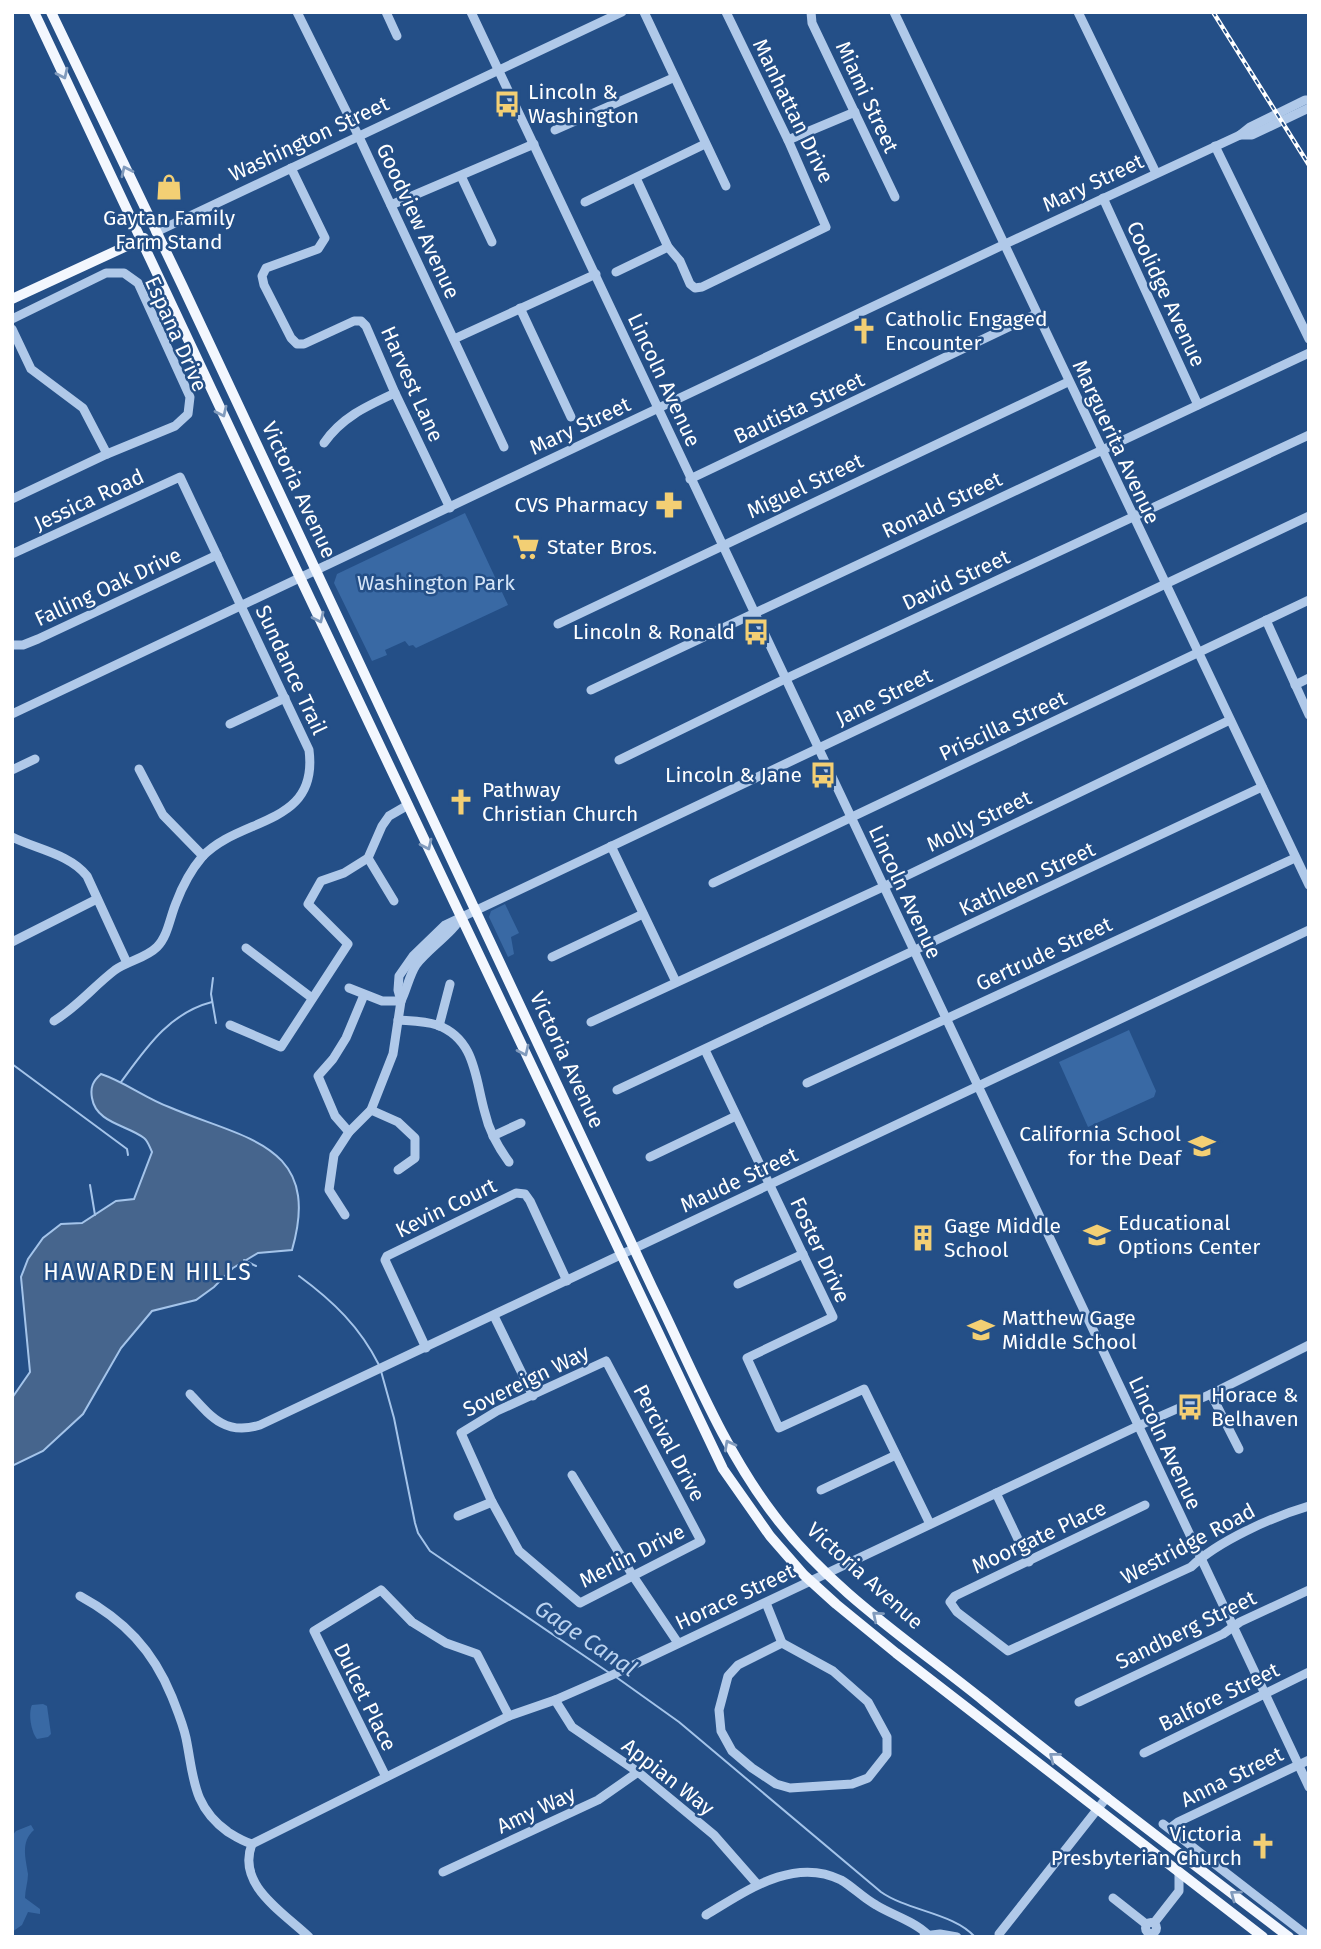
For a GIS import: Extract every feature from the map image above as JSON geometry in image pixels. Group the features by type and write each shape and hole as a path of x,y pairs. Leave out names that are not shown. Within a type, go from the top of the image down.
{"main road":[{"name":"Victoria Avenue","path":"34,12 723,1469 770,1536 810,1580 896,1654 1263,1937"},
{"name":"Victoria Avenue","path":"51,12 635,1248 728,1443 747,1477 789,1533 827,1573 900,1636 1289,1937"},
{"name":"Washington Street","path":"12,299 156,232"}],"street":[{"name":"Goodview Avenue","path":"297,12 359,137 504,447"},
{"path":"386,12 397,36"},
{"name":"Lincoln Avenue","path":"471,12 1199,1559 1309,1787"},
{"name":"Washington Street","path":"156,232 622,12"},
{"path":"644,12 726,186"},
{"name":"Manhattan Drive","path":"668,247 680,261 690,284 695,288 826,227 788,140 726,12"},
{"name":"Miami Street","path":"811,12 812,23 895,197"},
{"name":"Marguerita Avenue","path":"894,12 1309,885"},
{"path":"1078,12 1156,173"},
{"path":"555,130 673,78"},
{"name":"Mary Street","path":"12,714 1240,135 1250,127 1309,100"},
{"name":"Mary Street","path":"1240,135 1252,135 1309,108"},
{"path":"788,140 855,112"},
{"path":"391,205 534,144"},
{"path":"585,202 705,144"},
{"path":"1215,146 1309,339"},
{"name":"Harvest Lane","path":"291,168 325,239 318,249 267,268 262,276 264,285 291,338 297,344 304,344 354,321 361,321 366,326 450,508"},
{"path":"461,176 492,242"},
{"path":"616,272 668,247 636,178"},
{"name":"Coolidge Avenue","path":"1102,198 1198,405"},
{"name":"Espana Drive","path":"12,319 106,273 124,273 138,283 190,397 188,414 175,426 107,454"},
{"path":"454,339 596,274"},
{"path":"520,308 571,417"},
{"name":"Bautista Street","path":"690,479 1036,314"},
{"path":"12,329 31,369 83,408 107,454 12,499"},
{"name":"Ronald Street","path":"591,690 1309,353"},
{"name":"Miguel Street","path":"558,624 1068,382"},
{"path":"324,443 344,419 395,393"},
{"name":"David Street","path":"619,760 785,679 1309,435"},
{"name":"Jessica Road","path":"12,554 180,477"},
{"name":"Sundance Trail","path":"54,1021 73,1009 113,972 158,947 188,878 203,856 223,842 295,804 305,790 311,765 309,750 180,477"},
{"name":"Jane Street","path":"371,1110 393,1054 401,1001 398,990 399,976 435,932 475,910 1164,582 1309,516"},
{"name":"Falling Oak Drive","path":"12,645 23,645 38,639 217,555"},
{"name":"Priscilla Street","path":"713,883 1309,600"},
{"path":"1266,620 1309,715"},
{"path":"1295,685 1309,678"},
{"path":"230,724 285,698"},
{"name":"Molly Street","path":"591,1022 883,887 1230,720"},
{"path":"12,769 35,759"},
{"path":"139,769 163,815 203,856"},
{"name":"Kathleen Street","path":"617,1090 914,953 1262,787"},
{"path":"230,1025 281,1047 348,944 308,904 321,881 344,873 368,858 389,816 408,805"},
{"path":"12,838 81,868 127,963"},
{"path":"611,846 676,982"},
{"path":"368,858 394,901"},
{"name":"Gertrude Street","path":"807,1083 1295,858"},
{"path":"12,942 97,899"},
{"path":"552,957 643,914"},
{"name":"Maude Street","path":"190,1394 221,1424 248,1429 426,1348 1309,930"},
{"path":"246,948 312,998"},
{"path":"439,1026 450,984"},
{"path":"349,988 382,1001 401,1001"},
{"path":"349,1132 335,1116 318,1076 346,1038 364,995"},
{"path":"398,1020 439,1026 457,1038 473,1060 485,1115 493,1136 509,1161"},
{"name":"Foster Drive","path":"705,1050 833,1317 747,1357 779,1428 864,1389 930,1524"},
{"path":"345,1215 329,1189 334,1155 349,1132 371,1110 398,1122 415,1138 415,1158 398,1170"},
{"path":"650,1157 736,1116"},
{"path":"493,1136 521,1123"},
{"name":"Kevin Court","path":"426,1348 385,1259 516,1193 525,1194 530,1200 566,1280"},
{"path":"738,1284 803,1254"},
{"path":"494,1316 533,1396"},
{"name":"Horace Street","path":"247,1846 509,1716 555,1700 612,1674 1211,1394 1309,1345"},
{"name":"Sovereign Way","path":"461,1433 497,1411 606,1361"},
{"name":"Percival Drive","path":"606,1361 701,1541"},
{"path":"1211,1394 1240,1449"},
{"name":"Merlin Drive","path":"461,1433 492,1502 519,1551 580,1603 701,1541"},
{"path":"821,1490 896,1455"},
{"path":"572,1475 678,1643"},
{"path":"996,1493 1029,1562"},
{"path":"458,1516 492,1502"},
{"name":"Moorgate Place","path":"950,1602 955,1596 1145,1505"},
{"name":"Westridge Road","path":"950,1602 957,1612 1008,1651 1191,1567 1207,1552 1286,1513 1309,1506"},
{"name":"Dulcet Place","path":"386,1777 314,1631 381,1590 412,1622 446,1643 477,1654 509,1716"},
{"name":"Sandberg Street","path":"1079,1702 1309,1590"},
{"path":"80,1596 113,1616 136,1636 155,1663 172,1696 185,1734 196,1795 203,1809 222,1828 247,1846 248,1872 255,1885 309,1937"},
{"path":"765,1603 782,1643 833,1671 868,1702 887,1737 887,1754 868,1778 852,1784 790,1788 776,1784 751,1769 732,1751 721,1731 719,1710 728,1676 738,1665 782,1643"},
{"name":"Balfore Street","path":"1144,1753 1309,1672"},
{"name":"Appian Way","path":"555,1700 572,1727 638,1772 714,1835 757,1884"},
{"name":"Anna Street","path":"1309,1760 1167,1826 1309,1937"},
{"name":"Amy Way","path":"443,1872 598,1800 638,1772"},
{"path":"999,1934 1107,1797"},
{"path":"1113,1898 1155,1929 1179,1891 1179,1872"},
{"path":"706,1915 757,1884 790,1874 815,1874 839,1880 873,1904 920,1927 925,1936 957,1937"},
{"path":"1179,1891 1198,1887"}],"green space":[{"name":"Washington Park","path":"465,513 508,605 416,648 405,641 385,650 387,655 372,661 334,583 337,574"},
{"path":"505,904 519,933 511,937 514,954 508,957 489,917 491,911"},
{"path":"1129,1030 1156,1091 1154,1097 1088,1127 1059,1062"},
{"path":"32,1705 47,1706 51,1734 37,1739 30,1717 31,1708"},
{"path":"31,1825 34,1830 25,1845 28,1874 25,1898 40,1909 40,1914 28,1912 22,1925 12,1932 12,1836 16,1831"}],"shaded area":[{"path":"101,1074 160,1103 249,1138 270,1150 286,1166 296,1187 299,1214 292,1250 258,1253 233,1268 196,1300 152,1311 121,1348 83,1414 43,1451 12,1466 12,1398 30,1372 21,1277 28,1259 43,1238 61,1224 82,1223 116,1201 134,1199 152,1152 144,1138 99,1113 92,1098 92,1087"}],"waterway":[{"path":"213,978 211,994 216,1023"},
{"path":"121,1082 149,1045 171,1023 183,1014 212,1002"},
{"name":"Gage Canal","path":"12,1064 127,1149 128,1155"},
{"path":"90,1185 95,1215"},
{"path":"244,1260 256,1266"},
{"name":"Gage Canal","path":"299,1276 345,1316 372,1351 379,1365"},
{"name":"Gage Canal","path":"381,1371 394,1418 415,1523 430,1551 608,1672"},
{"name":"Gage Canal","path":"616,1677 679,1722 881,1892 904,1904 943,1917 975,1937"}],"railway":[{"path":"1213,12 1309,165"}],"place":[{"name":"Lincoln & Washington","path":"507,104"},
{"name":"Gaytan Family Farm Stand","path":"169,187"},
{"name":"Catholic Engaged Encounter","path":"864,331"},
{"name":"CVS Pharmacy","path":"669,505"},
{"name":"Stater Bros.","path":"526,547"},
{"name":"Lincoln & Ronald","path":"756,632"},
{"name":"Lincoln & Jane","path":"823,775"},
{"name":"Pathway Christian Church","path":"461,802"},
{"name":"California School for the Deaf","path":"1202,1146"},
{"name":"Educational Options Center","path":"1097,1235"},
{"name":"Gage Middle School","path":"923,1238"},
{"name":"Matthew Gage Middle School","path":"981,1330"},
{"name":"Horace & Belhaven","path":"1190,1407"},
{"name":"Victoria Presbyterian Church","path":"1263,1846"}],"district":[{"name":"HAWARDEN HILLS","path":"148,1272"}]}
